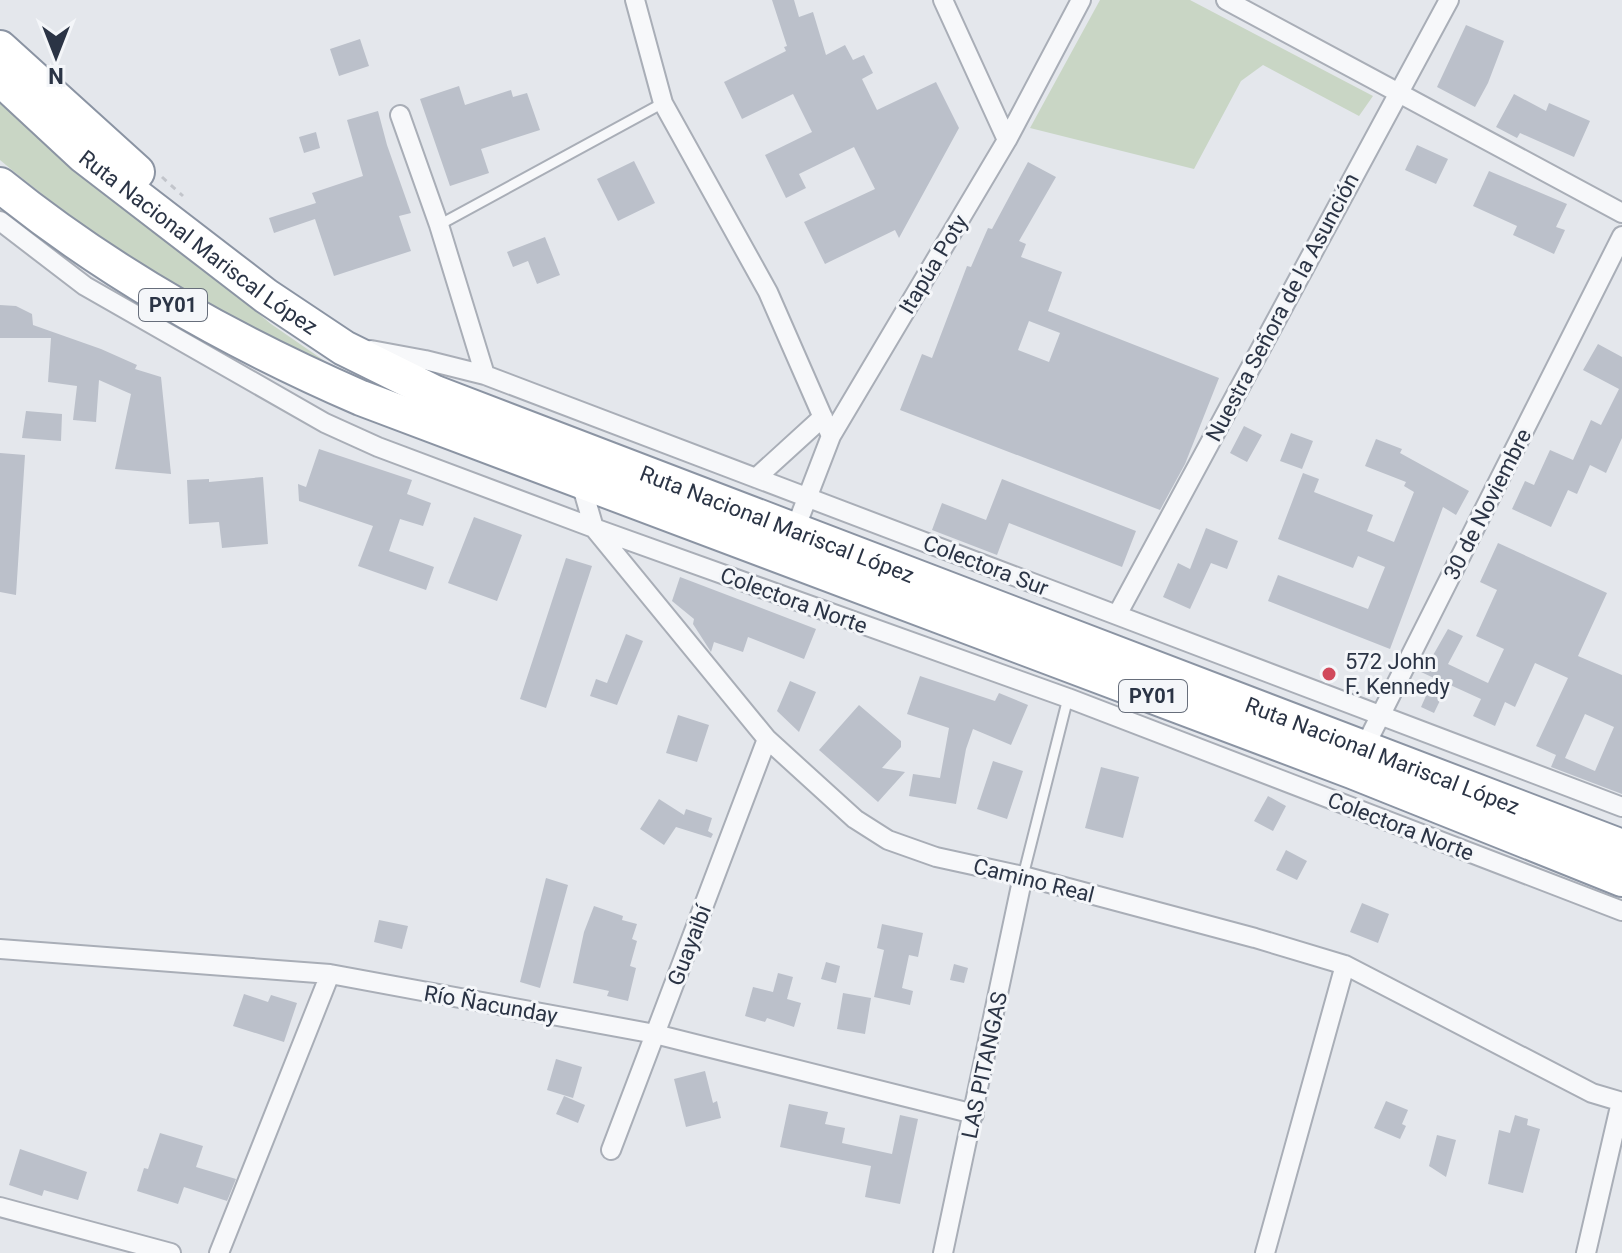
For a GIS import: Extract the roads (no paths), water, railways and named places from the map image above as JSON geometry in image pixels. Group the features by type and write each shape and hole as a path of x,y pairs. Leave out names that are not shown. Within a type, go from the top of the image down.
{"highway":[{"path":"0,48 187,219"},
{"name":"Ruta Nacional Mariscal López","path":"0,78 84,156 187,219 266,296 344,348 435,393 794,532 1358,760 1622,879"},
{"name":"Ruta Nacional Mariscal López","path":"0,185 142,286 248,346 361,398 1358,760 1622,847"}],"street":[{"path":"635,0 663,103 768,292 831,436"},
{"path":"943,0 1007,140"},
{"name":"Itapúa Poty","path":"794,532 831,436 1007,140 1081,0"},
{"path":"1226,0 1622,213"},
{"name":"Nuestra Señora de la Asunción","path":"1117,615 1449,0"},
{"path":"400,115 439,225 485,375"},
{"name":"Colectora Norte","path":"0,221 85,286 325,423 378,447 1068,698 1622,911"},
{"name":"30 de Noviembre","path":"1358,760 1622,236"},
{"name":"Colectora Sur","path":"344,348 386,352 485,375 1622,807"},
{"path":"756,478 823,417"},
{"path":"636,471 648,438"},
{"name":"Camino Real","path":"580,480 594,528 767,739 855,819 888,840 936,857 1023,876 1345,965 1592,1093 1622,1102"},
{"name":"Guayaibí","path":"611,1150 767,739"},
{"name":"LAS PITANGAS","path":"943,1253 1023,876"},
{"name":"Río Ñacunday","path":"0,949 330,974 655,1034 974,1114"},
{"path":"1265,1253 1345,965"},
{"path":"219,1253 330,974"},
{"path":"1586,1253 1622,1102"},
{"path":"0,1207 171,1253"}],"lane":[{"path":"439,225 663,103"},
{"path":"1023,876 1068,698"}],"place":[{"name":"572 John F. Kennedy","path":"1329,674"}]}
